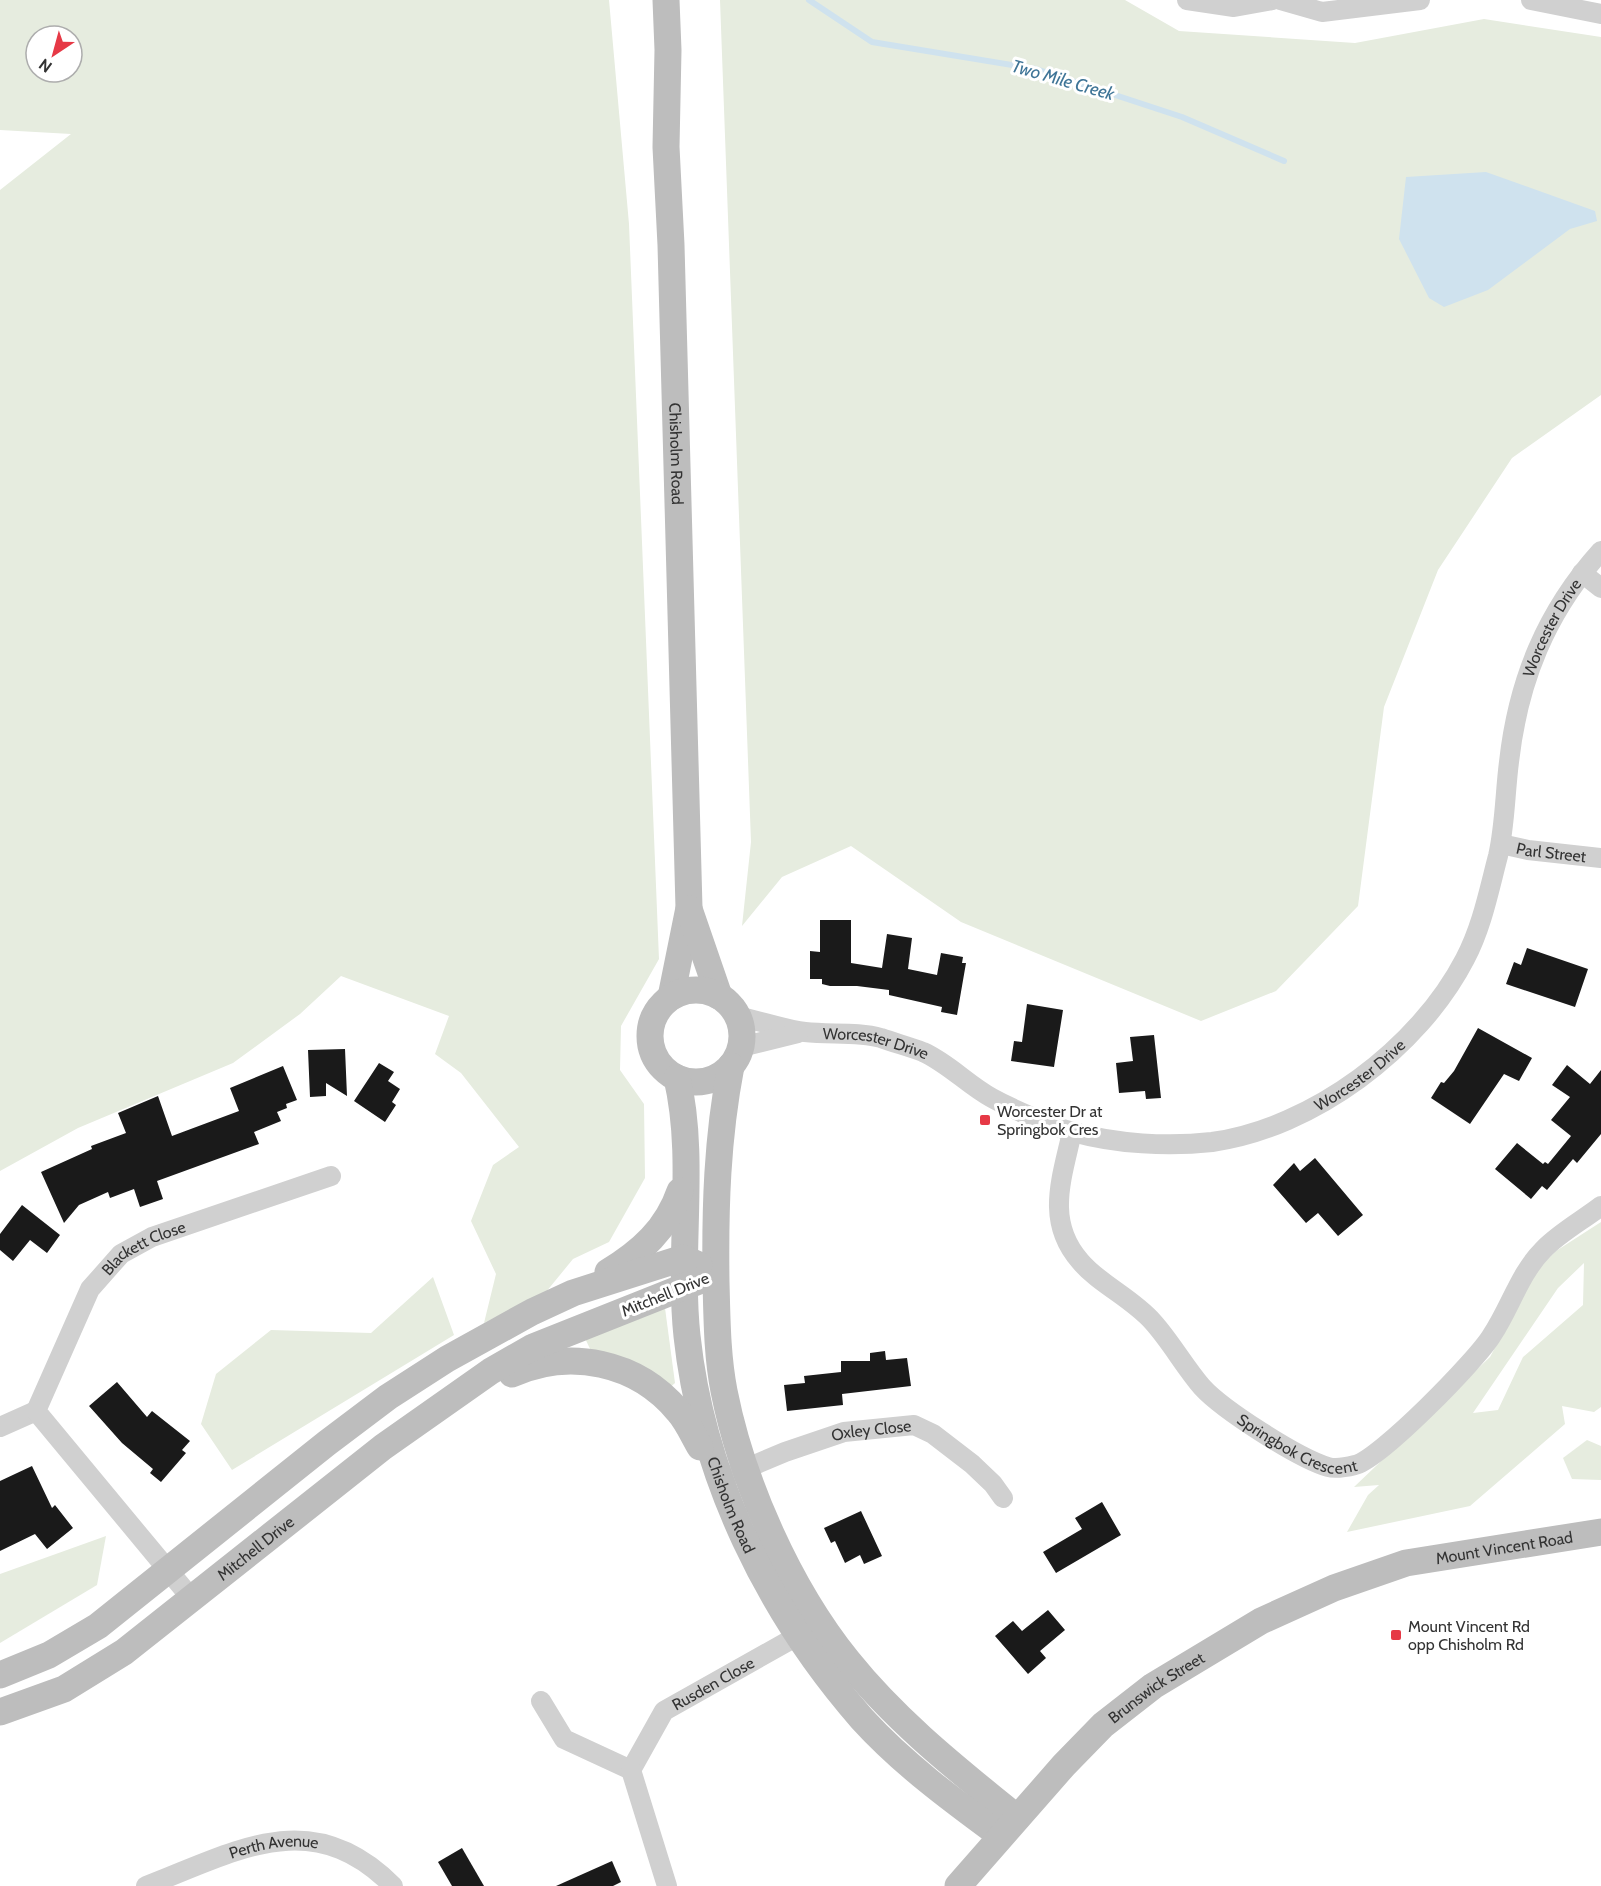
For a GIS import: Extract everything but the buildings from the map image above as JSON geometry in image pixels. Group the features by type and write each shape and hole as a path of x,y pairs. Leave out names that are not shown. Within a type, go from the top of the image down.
{"main road":[{"name":"Chisholm Road","path":"666,0 668,50 666,147 672,245 689,908 670,997"},
{"name":"Chisholm Road","path":"689,908 719,996"},
{"path":"695,990 719,996 738,1016 742,1031 736,1056 720,1075 706,1081 691,1082 677,1078 658,1062 650,1039 654,1015 670,997 695,990"},
{"name":"Chisholm Road","path":"736,1056 717,1152 716,1274 718,1345 724,1389 746,1469 788,1564 809,1629 863,1720 898,1755 1009,1827"},
{"name":"Chisholm Road","path":"677,1078 685,1127 684,1288 694,1386 703,1427 719,1478 771,1590 809,1629"},
{"path":"573,1293 625,1262 658,1233 669,1218 684,1178"},
{"name":"Mitchell Drive","path":"0,1674 50,1654 98,1626 388,1397 486,1335 573,1293 683,1258 716,1274"},
{"name":"Mitchell Drive","path":"0,1712 64,1689 124,1652 442,1404 533,1347 716,1274"},
{"path":"442,1404 523,1369 545,1362 602,1363 629,1372 656,1389 679,1412 719,1478"},
{"name":"Mount Vincent Road","path":"1407,1563 1601,1532"},
{"name":"Brunswick Street","path":"958,1886 1103,1725 1153,1686 1261,1621 1334,1588 1407,1563"}],"street":[{"path":"1187,0 1234,7 1273,0"},
{"path":"1280,0 1322,12 1420,0"},
{"path":"1531,0 1601,14"},
{"name":"Worcester Drive","path":"738,1016 804,1032 876,1037 926,1053 992,1098 1072,1132 1140,1143 1212,1142 1264,1129 1308,1109 1356,1081 1396,1050 1433,1009 1466,958 1485,907 1501,844 1509,759 1523,684 1550,621 1582,573 1601,551"},
{"path":"1582,573 1601,588"},
{"name":"Parl Street","path":"1501,844 1528,850 1601,858"},
{"name":"Worcester Drive","path":"736,1056 804,1032"},
{"name":"Springbok Crescent","path":"1072,1132 1057,1196 1062,1233 1080,1262 1143,1310 1168,1339 1203,1387 1231,1410 1299,1454 1331,1468 1357,1465 1378,1452 1466,1367 1492,1337 1529,1268 1544,1249 1601,1206"},
{"name":"Blackett Close","path":"36,1411 90,1289 121,1254 152,1237 331,1176"},
{"path":"0,1427 36,1411 192,1599"},
{"name":"Oxley Close","path":"719,1478 844,1432 914,1425 933,1434 972,1464 993,1484 1003,1498"},
{"name":"Rusden Close","path":"631,1770 664,1711 809,1629"},
{"path":"541,1701 564,1739 631,1770 667,1886"},
{"name":"Perth Avenue","path":"146,1886 237,1851 286,1839 315,1840 346,1850 373,1866 393,1886"}],"shaded area":[{"path":"0,0 609,0 629,224 659,959 621,1026 620,1070 644,1104 645,1178 609,1242 573,1259 546,1292 484,1323 496,1274 471,1221 493,1165 519,1147 461,1073 435,1054 449,1016 341,976 300,1014 233,1063 78,1128 0,1171 0,190 71,134 0,130"},
{"path":"720,0 1125,0 1179,31 1355,43 1484,19 1601,37 1601,395 1512,458 1438,570 1384,707 1358,906 1276,991 1201,1021 961,922 851,846 782,877 742,926 751,842"},
{"path":"1601,1222 1601,1407 1594,1412 1562,1406 1565,1424 1470,1506 1347,1532 1368,1495 1379,1485 1354,1487 1490,1357 1539,1267 1556,1251","holes":["1584,1263 1583,1305 1523,1357 1498,1410 1473,1413 1558,1288"]},
{"path":"433,1277 454,1335 232,1470 201,1424 216,1374 271,1330 371,1333"},
{"path":"665,1308 675,1383 668,1389 592,1353 583,1334"},
{"path":"1587,1440 1601,1446 1601,1480 1572,1479 1563,1458"},
{"path":"106,1536 97,1585 0,1643 0,1574"}],"water":[{"path":"1486,172 1595,211 1597,221 1570,229 1488,290 1444,307 1429,298 1399,239 1406,177"}],"waterway":[{"name":"Two Mile Creek","path":"809,0 872,42 1036,69 1182,117 1284,161"}],"place":[{"name":"Worcester Dr at Springbok Cres","path":"985,1120"},
{"name":"Mount Vincent Rd opp Chisholm Rd","path":"1396,1635"}]}
